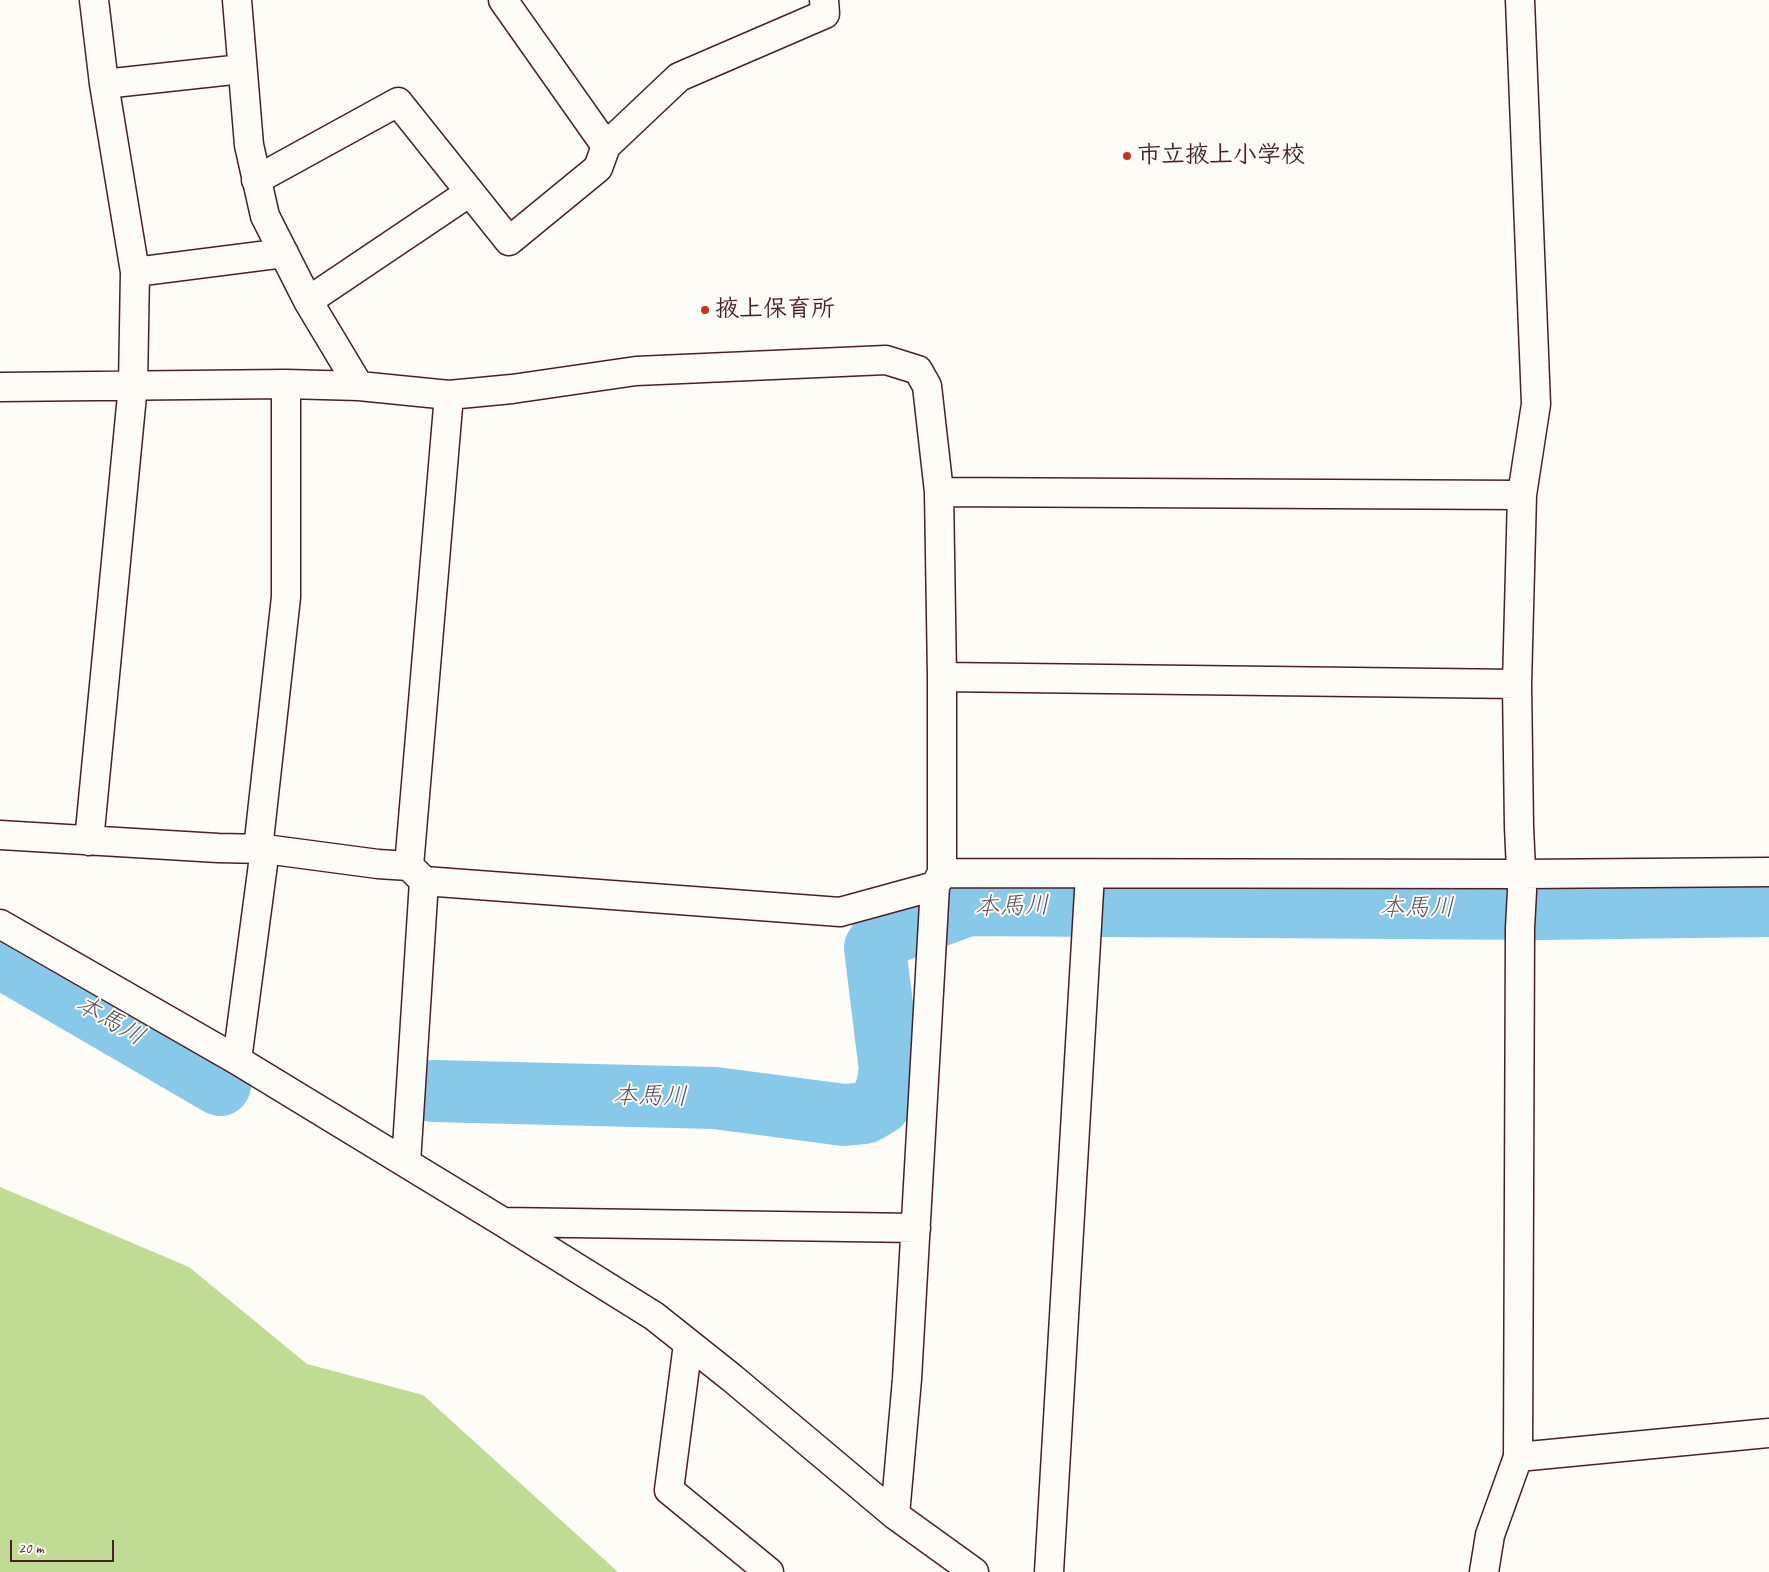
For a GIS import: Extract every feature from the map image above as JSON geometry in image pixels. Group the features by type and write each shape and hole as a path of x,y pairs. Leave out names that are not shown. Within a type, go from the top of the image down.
{"street":[{"path":"90,841 133,385 135,272 104,84 94,0"},
{"path":"237,0 249,145 265,216 308,301 359,386"},
{"path":"503,0 606,146"},
{"path":"256,180 398,102 509,241 598,168 606,146 678,77 825,14 824,0"},
{"path":"1484,1572 1490,1535 1518,1457 1520,928 1522,883 1519,827 1517,684 1522,495 1536,404 1520,0"},
{"path":"104,84 242,69"},
{"path":"308,301 470,192"},
{"path":"135,272 284,253"},
{"path":"0,387 286,384 359,386 449,395 512,389 636,371 886,360 918,370 927,386 939,492 942,677 937,888 932,939 907,1379 895,1515"},
{"path":"237,1060 261,849 286,597 286,384"},
{"path":"406,1163 417,874 449,395"},
{"path":"939,492 1522,495"},
{"path":"942,677 1517,684"},
{"path":"0,835 261,849 378,864 417,874 840,912 937,888 1090,884 1348,873 1522,883 1769,872"},
{"path":"1049,1572 1090,884"},
{"path":"0,924 237,1060 504,1222 654,1316 732,1378 895,1515 974,1572"},
{"path":"504,1222 916,1228"},
{"path":"688,1344 669,1490 769,1572"},
{"path":"1518,1457 1769,1434"}],"green space":[{"path":"0,1187 189,1267 307,1364 423,1395 618,1572 0,1572"}],"waterway":[{"name":"本馬川","path":"433,1091 715,1098 844,1115 865,1113 880,1104 887,1087 890,1070 875,948 882,937 968,905 1542,909 1769,906"},
{"name":"本馬川","path":"0,957 220,1085"}],"place":[{"name":"市立掖上小学校","path":"1127,156"},
{"name":"掖上保育所","path":"705,310"}]}
